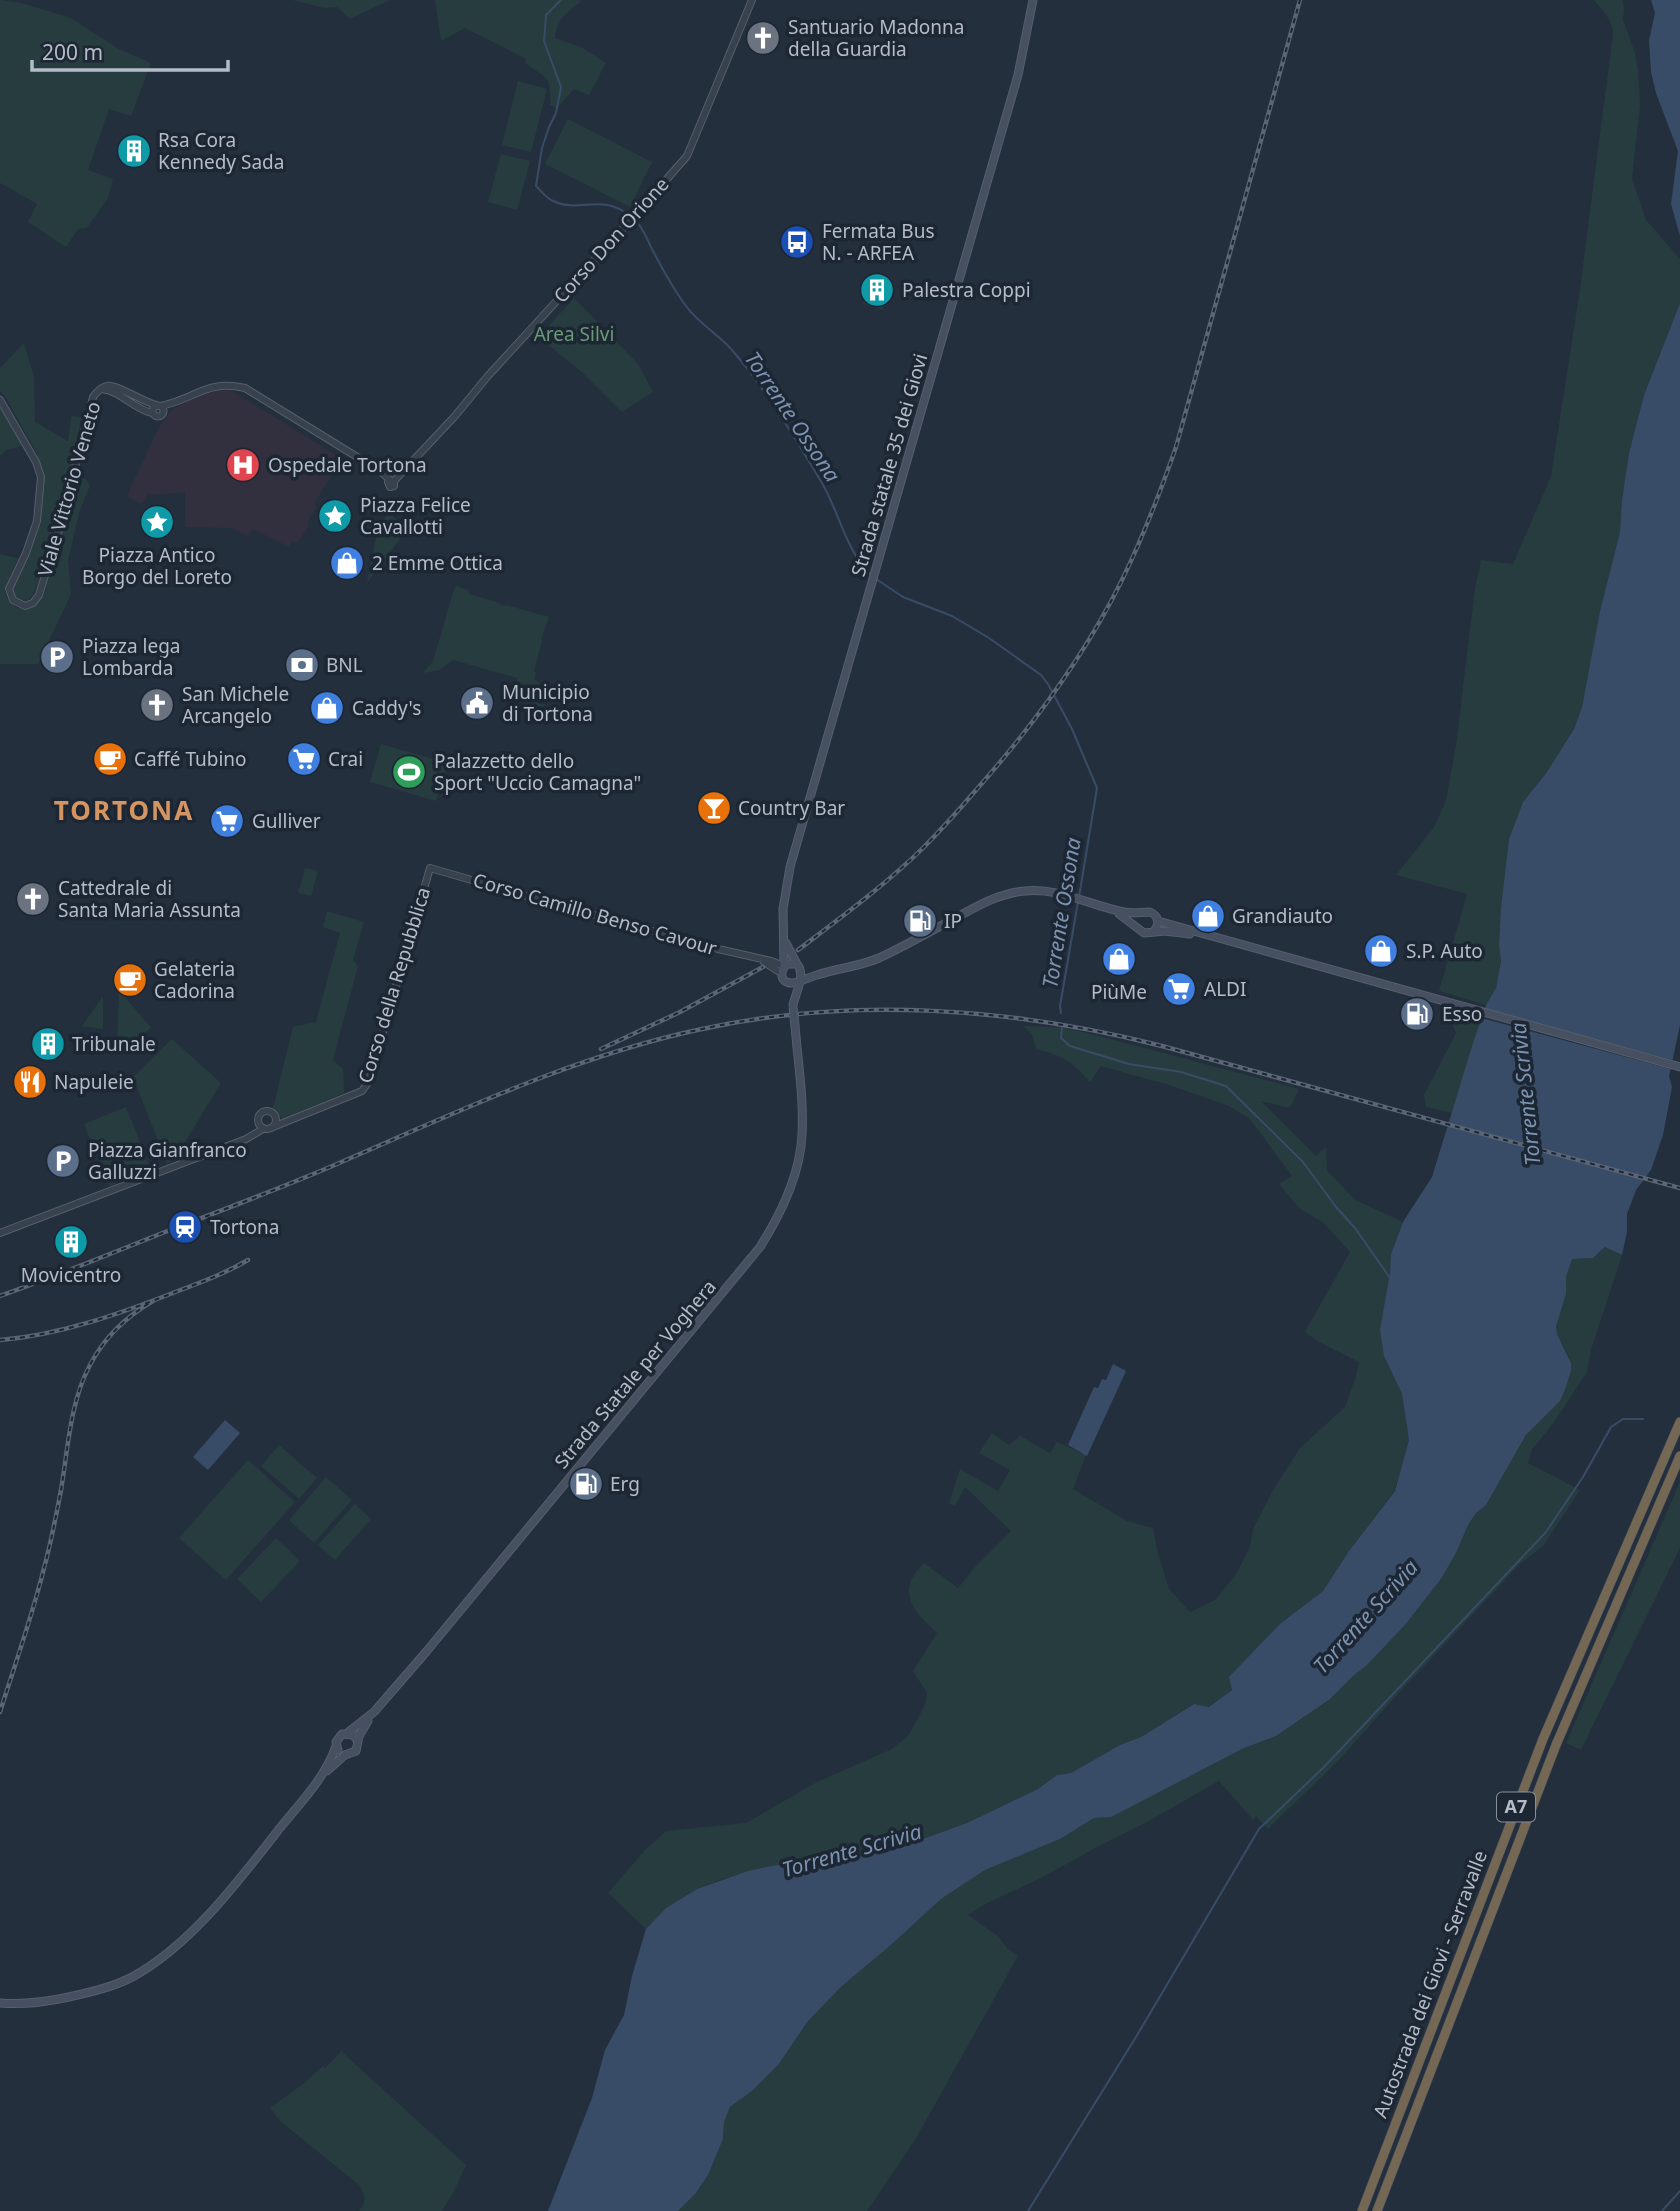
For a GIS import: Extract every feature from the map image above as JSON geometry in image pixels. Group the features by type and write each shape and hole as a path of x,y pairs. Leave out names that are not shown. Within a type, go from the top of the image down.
{"highway":[{"name":"Autostrada dei Giovi - Serravalle","path":"1362,2211 1543,1739 1680,1422"},
{"name":"Autostrada dei Giovi - Serravalle","path":"1377,2211 1556,1745 1680,1457"}],"main road":[{"name":"Strada statale 35 dei Giovi","path":"783,968 783,909 786,884 1018,75 1026,46 1032,0"},
{"path":"825,972 790,963 783,968 786,982 793,983 825,972 853,968 879,958 982,904 1009,894 1035,890 1069,896 1112,910 1140,914 1150,912 1158,921 1154,932"},
{"path":"1112,910 1144,933 1214,937"},
{"path":"1136,925 1140,914"},
{"path":"1158,921 1680,1067"},
{"name":"Strada statale 35 dei Giovi","path":"784,939 799,966"},
{"path":"799,966 802,973 799,980"},
{"name":"Strada Statale per Voghera","path":"793,1006 799,980"},
{"name":"Strada Statale per Voghera","path":"320,1778 345,1755 356,1751 358,1741 374,1712 760,1247 771,1229 790,1187 801,1145 802,1101 793,1006 786,982"},
{"name":"Strada Statale per Voghera","path":"0,2003 26,2004 87,1993 117,1984 148,1968 196,1926 238,1880 320,1778 331,1760 339,1736 374,1712"},
{"path":"347,1733 358,1741"},
{"path":"336,1746 339,1752 345,1755"}],"street":[{"name":"Corso Don Orione","path":"160,408 210,387 226,384 244,388 392,480 455,416 527,332 687,156 752,0"},
{"name":"Viale Vittorio Veneto","path":"0,400 36,462 41,478 37,521 29,546 9,589 10,596 17,603 29,605 37,599 58,534 90,402 102,389 111,385 160,408"},
{"name":"Viale Vittorio Veneto","path":"102,389 117,392 141,409 152,413 152,409 160,408"},
{"name":"Corso Camillo Benso Cavour","path":"430,868 760,959 774,967 783,968"},
{"name":"Corso della Repubblica","path":"273,1127 362,1091 369,1080 430,868"},
{"path":"0,1233 273,1127 276,1117 267,1111 261,1113 258,1118 263,1129"}],"shaded area":[{"name":"Ospedale Tortona","path":"229,389 347,462 341,472 336,469 331,476 314,504 317,506 305,532 297,543 292,541 289,547 253,529 247,536 232,528 185,527 185,492 148,493 142,504 129,498 128,493 159,427 172,410 202,394"}],"green space":[{"path":"0,0 22,3 71,18 117,48 151,63 131,116 109,109 88,170 113,179 108,198 89,225 78,229 66,247 28,222 37,204 0,183"},
{"path":"293,0 390,0 350,19 337,7 325,8"},
{"path":"435,0 581,1 560,21 555,38 581,47 606,63 589,95 574,89 557,108 550,105 549,83 525,63 526,59 465,28 441,41"},
{"path":"1594,0 1622,0 1623,20 1638,70 1640,105 1632,179 1646,220 1680,259 1680,303 1644,395 1629,453 1620,532 1600,611 1582,707 1574,729 1547,772 1523,802 1509,839 1501,907 1501,961 1496,988 1486,1005 1439,991 1467,894 1396,875 1435,826 1446,800 1481,560 1513,564 1551,476 1579,296 1613,34 1604,11"},
{"path":"518,81 547,89 531,152 502,145"},
{"path":"568,119 652,162 630,207 545,164"},
{"path":"501,154 530,161 517,210 488,202"},
{"name":"Palestra Coppi","path":"872,272 892,278 883,310 863,304"},
{"name":"Area Silvi","path":"574,298 638,364 653,392 622,412 584,374 539,337"},
{"path":"24,343 34,377 35,422 68,441 71,416 81,417 76,448 40,581 30,599 25,601 14,595 13,590 40,524 43,471 36,452 0,391 0,368"},
{"path":"0,404 23,446 6,450 0,456"},
{"path":"79,477 86,479 90,486 79,512 68,561 71,594 38,664 0,664 0,554 18,558 5,589 8,600 15,607 25,609 36,606 45,592"},
{"path":"387,512 403,525 403,535 367,583 376,538"},
{"path":"456,586 468,590 469,594 500,605 549,617 534,671 534,679 543,687 544,696 531,694 530,691 523,692 528,700 547,706 532,706 523,702 518,693 517,678 453,660 439,670 423,673 433,661"},
{"name":"Palazzetto dello Sport \"Uccio Camagna\"","path":"381,744 447,763 436,801 370,782"},
{"path":"305,868 318,871 311,896 298,893"},
{"path":"327,911 364,922 353,960 358,966 333,1060 343,1069 344,1093 282,1119 273,1108 293,1027 316,1022 340,933 323,927"},
{"path":"119,991 151,1027 124,1055 117,1043"},
{"path":"103,996 103,1029 82,1026"},
{"path":"1463,1011 1482,1017 1452,1113 1426,1107 1424,1095 1456,1033 1450,1017 1461,1019"},
{"path":"1024,1026 1057,1027 1084,1032 1299,1089 1290,1108 1261,1101 1316,1156 1326,1147 1327,1170 1355,1200 1403,1222 1391,1254 1384,1356 1402,1394 1409,1440 1395,1490 1323,1591 1281,1623 1232,1690 1209,1707 1193,1704 1141,1737 1120,1745 1071,1773 1057,1775 1038,1789 967,1823 887,1852 802,1865 776,1865 723,1879 697,1889 666,1908 646,1929 608,1893 645,1850 666,1831 746,1823 817,1782 892,1749 908,1736 925,1705 927,1693 913,1671 937,1633 921,1617 911,1601 910,1583 915,1573 924,1563 958,1588 1011,1531 965,1487 955,1506 949,1503 960,1469 998,1491 1010,1470 979,1453 992,1433 1009,1445 1020,1436 1050,1453 1057,1442 1086,1455 1073,1489 1127,1521 1153,1528 1169,1589 1190,1612 1215,1600 1237,1573 1250,1547 1253,1529 1273,1490 1300,1448 1345,1407 1359,1362 1305,1332 1350,1252 1324,1223 1299,1208 1279,1184 1292,1176 1250,1119 1229,1106 1169,1085 1101,1066 1090,1082 1066,1060 1036,1049 1032,1035"},
{"path":"172,1039 221,1083 174,1160 167,1164 133,1077"},
{"path":"126,1107 151,1169 109,1186 84,1124"},
{"path":"1605,1247 1622,1255 1591,1350 1587,1372 1532,1450 1528,1463 1580,1490 1543,1546 1519,1565 1339,1760 1268,1829 1256,1816 1253,1820 1219,1781 1147,1822 968,1915 998,1936 1007,1948 1018,1956 915,2140 867,2211 678,2211 696,2193 708,2175 723,2139 724,2122 730,2107 752,2091 779,2064 808,2021 842,1986 941,1899 985,1870 1060,1839 1094,1818 1111,1817 1244,1748 1276,1736 1330,1699 1366,1666 1405,1625 1441,1579 1468,1525 1486,1505 1526,1435 1560,1401 1571,1371 1568,1355 1556,1327 1566,1294 1566,1277 1572,1259 1593,1258"},
{"path":"279,1445 317,1478 299,1499 261,1466"},
{"path":"248,1460 295,1502 226,1580 179,1538"},
{"path":"326,1477 352,1500 314,1543 289,1520"},
{"path":"1680,1482 1680,1548 1581,1750 1566,1743"},
{"path":"355,1504 371,1519 335,1560 318,1545"},
{"path":"276,1538 300,1561 261,1602 237,1579"},
{"path":"343,2050 343,2053 466,2165 442,2211 359,2211 365,2198 359,2185 280,2121 270,2108 323,2066 325,2068"}],"water":[{"path":"1651,0 1680,0 1680,236 1671,204 1678,151 1651,72 1649,40 1655,13"},
{"name":"Torrente Scrivia","path":"1680,303 1680,1025 1669,1076 1672,1087 1663,1135 1651,1170 1636,1190 1627,1214 1627,1232 1622,1255 1605,1247 1593,1258 1572,1259 1566,1277 1566,1294 1556,1327 1571,1363 1571,1371 1560,1401 1526,1435 1486,1505 1468,1525 1441,1579 1405,1625 1330,1699 1276,1736 1244,1748 1111,1817 1094,1818 1060,1839 985,1870 941,1899 842,1986 808,2021 779,2064 752,2091 730,2107 724,2122 723,2139 708,2175 696,2193 678,2211 548,2211 592,2098 605,2050 624,2015 646,1929 666,1908 697,1889 748,1871 776,1865 802,1865 887,1852 967,1823 1038,1789 1057,1775 1071,1773 1120,1745 1141,1737 1194,1704 1209,1707 1232,1690 1229,1677 1281,1623 1323,1591 1349,1551 1395,1491 1409,1440 1402,1394 1384,1356 1380,1330 1391,1254 1403,1222 1432,1177 1473,1043 1486,1005 1496,988 1501,961 1501,907 1509,839 1523,802 1547,772 1574,729 1582,707 1600,611 1620,532 1629,453 1644,395"},
{"path":"1113,1364 1126,1371 1087,1456 1068,1445 1094,1387 1098,1388 1102,1379 1106,1380"},
{"path":"225,1420 240,1433 208,1470 193,1457"}],"pier":[{"path":"1482,1008 1676,1061 1674,1070 1478,1017"}],"waterway":[{"name":"Torrente Ossona","path":"561,0 546,15 544,41 561,87 556,113 542,148 536,186 553,201 572,205 609,205 630,216"},
{"name":"Torrente Ossona","path":"634,219 686,306 732,350 778,412 826,490 855,554 872,576"},
{"name":"Torrente Ossona","path":"876,579 903,597 952,616 989,638 1041,675 1048,684 1072,729 1097,788 1079,897"},
{"name":"Torrente Ossona","path":"1061,1013 1078,902"},
{"name":"Torrente Ossona","path":"1062,1028 1061,1038 1070,1046 1129,1064 1181,1072 1226,1086 1303,1162 1390,1278"},
{"path":"1028,2211 1136,2037 1259,1829 1324,1767 1546,1532 1583,1477 1611,1427 1623,1419 1643,1419"},
{"path":"1662,2211 1680,2191"}],"railway":[{"path":"798,950 893,876 950,820 1037,716 1074,664 1107,609 1144,531 1176,447 1300,0"},
{"path":"601,1049 680,1012 763,967"},
{"path":"0,1296 289,1184 513,1089 606,1055 702,1029 817,1012 875,1010 991,1015 1106,1033 1680,1188"},
{"path":"0,1340 46,1333 113,1315 205,1281 248,1260"},
{"path":"0,1712 47,1559 74,1410 83,1379 109,1337 125,1321 153,1301"}],"place":[{"name":"Santuario Madonna della Guardia","path":"763,38"},
{"name":"Rsa Cora Kennedy Sada","path":"134,151"},
{"name":"Fermata Bus N. - ARFEA","path":"797,242"},
{"name":"Palestra Coppi","path":"877,290"},
{"name":"Ospedale Tortona","path":"243,465"},
{"name":"Piazza Felice Cavallotti","path":"335,516"},
{"name":"Piazza Antico Borgo del Loreto","path":"157,522"},
{"name":"2 Emme Ottica","path":"347,563"},
{"name":"Piazza lega Lombarda","path":"57,657"},
{"name":"BNL","path":"302,665"},
{"name":"Municipio di Tortona","path":"477,703"},
{"name":"San Michele Arcangelo","path":"157,705"},
{"name":"Caddy's","path":"327,708"},
{"name":"Caffé Tubino","path":"110,759"},
{"name":"Crai","path":"304,759"},
{"name":"Palazzetto dello Sport \"Uccio Camagna\"","path":"409,772"},
{"name":"Country Bar","path":"714,808"},
{"name":"Gulliver","path":"227,821"},
{"name":"Cattedrale di Santa Maria Assunta","path":"33,899"},
{"name":"Grandiauto","path":"1208,916"},
{"name":"IP","path":"920,921"},
{"name":"S.P. Auto","path":"1381,951"},
{"name":"PiùMe","path":"1119,959"},
{"name":"Gelateria Cadorina","path":"130,980"},
{"name":"ALDI","path":"1179,989"},
{"name":"Esso","path":"1417,1014"},
{"name":"Tribunale","path":"48,1044"},
{"name":"Napuleie","path":"30,1082"},
{"name":"Piazza Gianfranco Galluzzi","path":"63,1161"},
{"name":"Tortona","path":"185,1227"},
{"name":"Movicentro","path":"71,1242"},
{"name":"Erg","path":"586,1484"}],"district":[{"name":"TORTONA","path":"124,811"}]}
